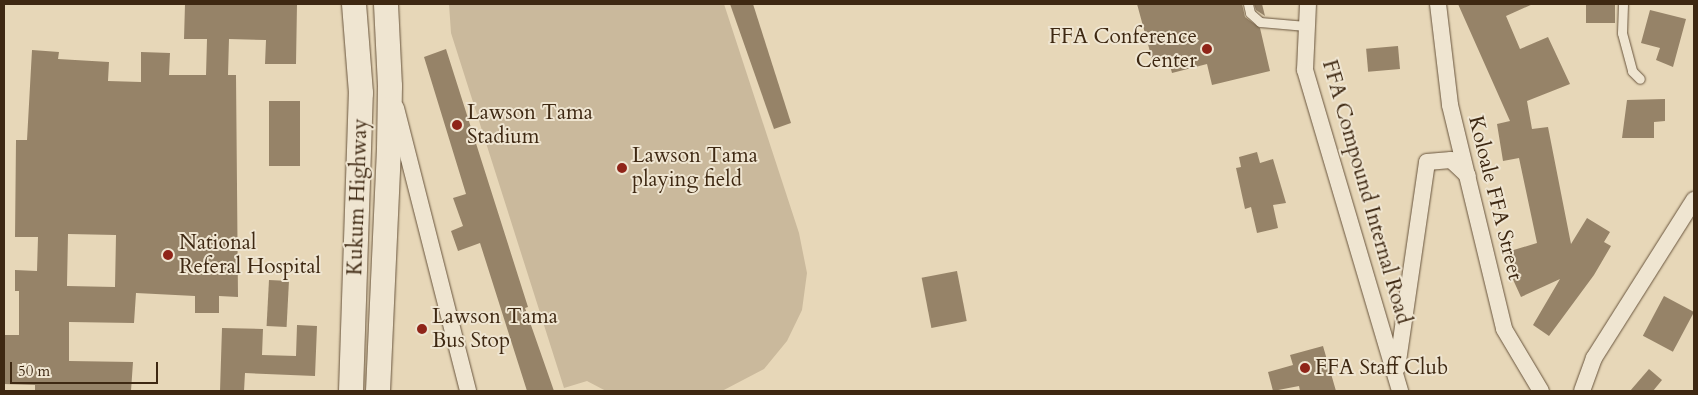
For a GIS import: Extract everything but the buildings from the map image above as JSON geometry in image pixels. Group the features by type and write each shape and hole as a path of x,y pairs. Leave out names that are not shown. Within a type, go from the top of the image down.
{"main road":[{"name":"Kukum Highway","path":"351,391 361,93 354,4"},
{"name":"Kukum Highway","path":"378,391 390,86 386,4"}],"street":[{"name":"FFA Compound Internal Road","path":"1308,4 1305,70 1397,372 1400,391"},
{"name":"Koloale FFA Street","path":"1438,4 1450,106 1469,178 1504,329 1541,391"},
{"path":"390,86 468,391"},
{"path":"1397,372 1427,162 1451,160 1469,178"},
{"path":"1582,391 1594,358 1694,200"}],"lane":[{"path":"1248,4 1250,13 1260,22 1306,26"},
{"path":"1623,4 1622,33 1632,71 1640,80"}],"shaded area":[{"path":"449,4 724,4 799,233 807,273 802,310 787,341 764,369 722,391 606,391 587,381 564,388 451,33"}],"place":[{"name":"FFA Conference Center","path":"1207,49"},
{"name":"Lawson Tama Stadium","path":"457,125"},
{"name":"Lawson Tama playing field","path":"622,168"},
{"name":"National Referal Hospital","path":"168,255"},
{"name":"Lawson Tama Bus Stop","path":"422,329"},
{"name":"FFA Staff Club","path":"1305,368"}]}
